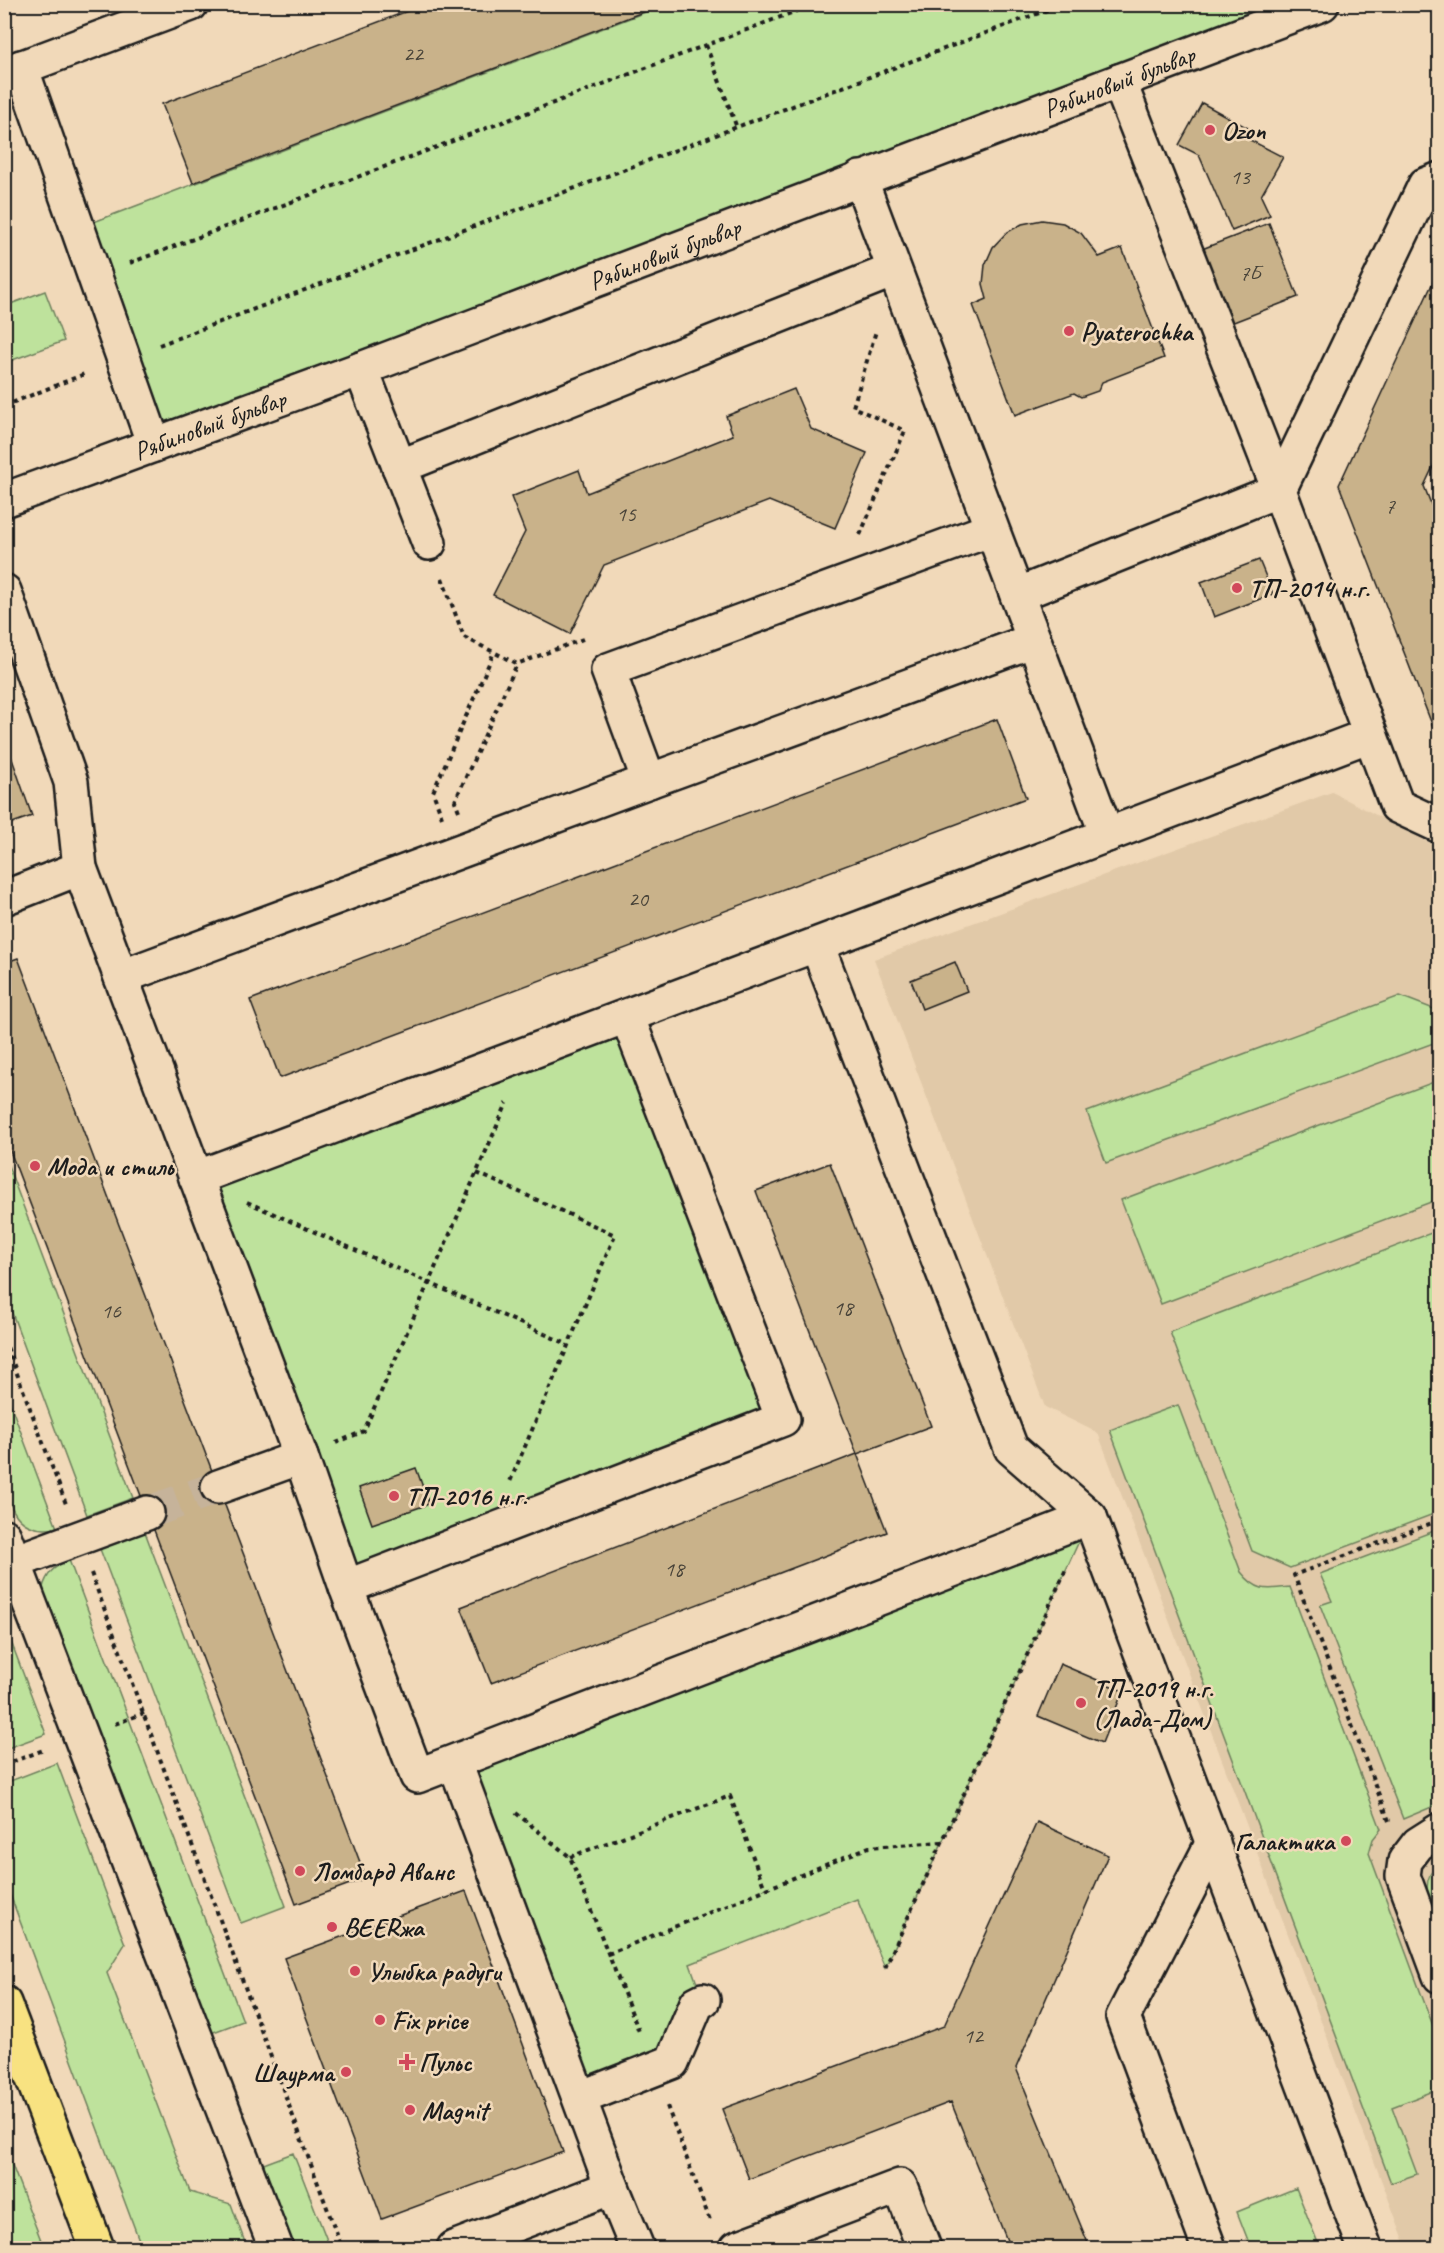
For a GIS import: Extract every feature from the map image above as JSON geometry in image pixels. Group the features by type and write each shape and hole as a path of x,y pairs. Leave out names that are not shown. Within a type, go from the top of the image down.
{"main road":[{"path":"4,2003 97,2248"}],"street":[{"path":"154,445 95,276 13,70 192,4"},
{"name":"Рябиновый бульвар","path":"4,501 361,369 1119,81 1259,16 1322,4"},
{"path":"1119,81 1279,490 1397,806 1440,826"},
{"path":"860,178 1107,835"},
{"path":"1017,595 1279,490 1425,185 1440,179"},
{"path":"399,467 894,270"},
{"path":"361,369 429,543"},
{"path":"649,781 608,670 992,529"},
{"path":"4,591 71,782 80,868 301,1456 346,1587 417,1776 1090,1517"},
{"path":"121,977 1034,640"},
{"path":"196,1178 1370,735"},
{"path":"4,898 80,868"},
{"path":"817,945 1011,1448 1090,1517 1365,2248"},
{"path":"346,1587 783,1419 627,1016"},
{"path":"218,1487 301,1456"},
{"path":"147,1513 79,1538 9,1549 276,2248"},
{"path":"455,1763 612,2187 637,2248"},
{"path":"1440,1830 1418,1844 1405,1861 1403,1876 1440,1976"},
{"path":"1209,2248 1123,2017 1213,1842"},
{"path":"580,2098 672,2061 697,2003 703,2000"},
{"path":"737,2248 900,2186 924,2248"},
{"path":"454,2248 612,2187"}],"path":[{"path":"4,10 18,4"},
{"path":"95,276 814,4"},
{"path":"4,406 124,358 1063,4"},
{"path":"706,45 737,128"},
{"path":"850,539 861,535 905,430 853,407 877,327"},
{"path":"429,543 464,637 517,664"},
{"path":"465,850 455,801 517,664 591,636"},
{"path":"465,850 433,792 494,652"},
{"path":"301,1456 364,1431 529,1053"},
{"path":"477,1173 615,1235 489,1533"},
{"path":"196,1178 567,1344"},
{"path":"4,1339 342,2248"},
{"path":"885,1968 1090,1517"},
{"path":"1405,1861 1294,1575 1440,1520"},
{"path":"570,1857 730,1796 765,1889"},
{"path":"508,1807 570,1857 608,1954 869,1847 942,1842"}],"shaded area":[{"name":"Галактика","path":"1332,792 1439,848 1439,2248 1407,2248 1098,1433 1045,1407 874,959"}],"green space":[{"path":"664,5 1322,5 154,445 78,228"},
{"path":"45,291 64,341 7,362 5,306"},
{"path":"1400,996 1439,1011 1439,1041 1106,1163 1087,1112"},
{"path":"626,1020 778,1419 352,1581 201,1182"},
{"path":"1439,1080 1439,1199 1161,1304 1121,1200"},
{"path":"4,1155 133,1498 87,1515 5,1294"},
{"path":"1439,1230 1439,1512 1290,1568 1252,1551 1170,1332"},
{"path":"5,1390 57,1528 40,1529 26,1524 17,1516 11,1505 5,1476"},
{"path":"1178,1405 1241,1572 1252,1583 1262,1588 1290,1587 1381,1829 1373,1839 1369,1853 1439,2042 1439,2089 1392,2107 1417,2174 1391,2183 1110,1430"},
{"path":"1090,1517 885,1968 857,1899 690,1964 703,2000 672,2062 580,2098 455,1763"},
{"path":"1439,1529 1439,1804 1403,1819 1320,1605 1332,1601 1320,1574"},
{"path":"145,1532 286,1906 241,1923 100,1549"},
{"path":"69,1560 243,2021 211,2033 42,1590 51,1571"},
{"path":"4,1623 46,1734 5,1749 4,1749"},
{"path":"57,1763 125,1944 107,1973 190,2192 231,2204 247,2248 142,2248 5,1881 5,1783"},
{"path":"1439,1864 1439,1926 1427,1886 1432,1871"},
{"path":"293,2153 330,2248 291,2248 261,2165"},
{"path":"4,2154 10,2160 44,2248 5,2248"},
{"path":"1296,2188 1320,2248 1251,2248 1237,2212"}],"building":[{"path":"426,4 664,4 193,183 162,104"},
{"path":"1202,103 1248,128 1244,137 1283,157 1261,196 1270,215 1232,231 1199,155 1179,145"},
{"name":"Pyaterochka","path":"1042,220 1063,223 1081,233 1099,257 1122,248 1164,358 1102,382 1098,391 1081,397 1074,393 1015,415 973,305 987,299 983,284 985,265 993,247 1006,233 1022,224"},
{"path":"1269,223 1298,297 1231,323 1202,249"},
{"path":"1440,267 1440,452 1424,486 1440,527 1440,745 1339,485"},
{"path":"794,389 811,429 867,453 835,528 769,501 604,565 570,634 493,595 525,532 511,497 579,470 587,493 733,435 726,416"},
{"name":"ТП-2014 н.г.","path":"1259,560 1273,594 1214,617 1201,582"},
{"path":"997,719 1026,798 280,1078 250,1000"},
{"path":"4,736 32,816 4,826"},
{"path":"18,958 366,1878 296,1904 4,1135 4,963"},
{"path":"955,962 967,991 922,1009 911,980"},
{"path":"830,1163 931,1426 857,1454 756,1191"},
{"path":"857,1454 887,1532 491,1683 461,1607"},
{"name":"ТП-2016 н.г.","path":"416,1468 429,1504 372,1524 359,1488"},
{"name":"ТП-2019 н.г. (Лада-Дом)","path":"1060,1664 1123,1691 1102,1743 1038,1716"},
{"path":"1037,1822 1108,1855 1016,2068 1090,2248 1010,2248 951,2102 749,2179 722,2109 944,2026"},
{"path":"466,1891 563,2152 382,2219 284,1958"}],"tunnel":[{"path":"147,1513 218,1487"}],"place":[{"name":"Ozon","path":"1210,130"},
{"name":"Pyaterochka","path":"1069,331"},
{"name":"ТП-2014 н.г.","path":"1237,588"},
{"name":"Мода и стиль","path":"35,1166"},
{"name":"ТП-2016 н.г.","path":"394,1496"},
{"name":"ТП-2019 н.г. (Лада-Дом)","path":"1081,1703"},
{"name":"Галактика","path":"1346,1841"},
{"name":"Ломбард Аванс","path":"300,1871"},
{"name":"BEERжа","path":"332,1927"},
{"name":"Улыбка радуги","path":"355,1971"},
{"name":"Fix price","path":"380,2020"},
{"name":"Пульс","path":"407,2062"},
{"name":"Шаурма","path":"346,2072"},
{"name":"Magnit","path":"410,2110"}]}
